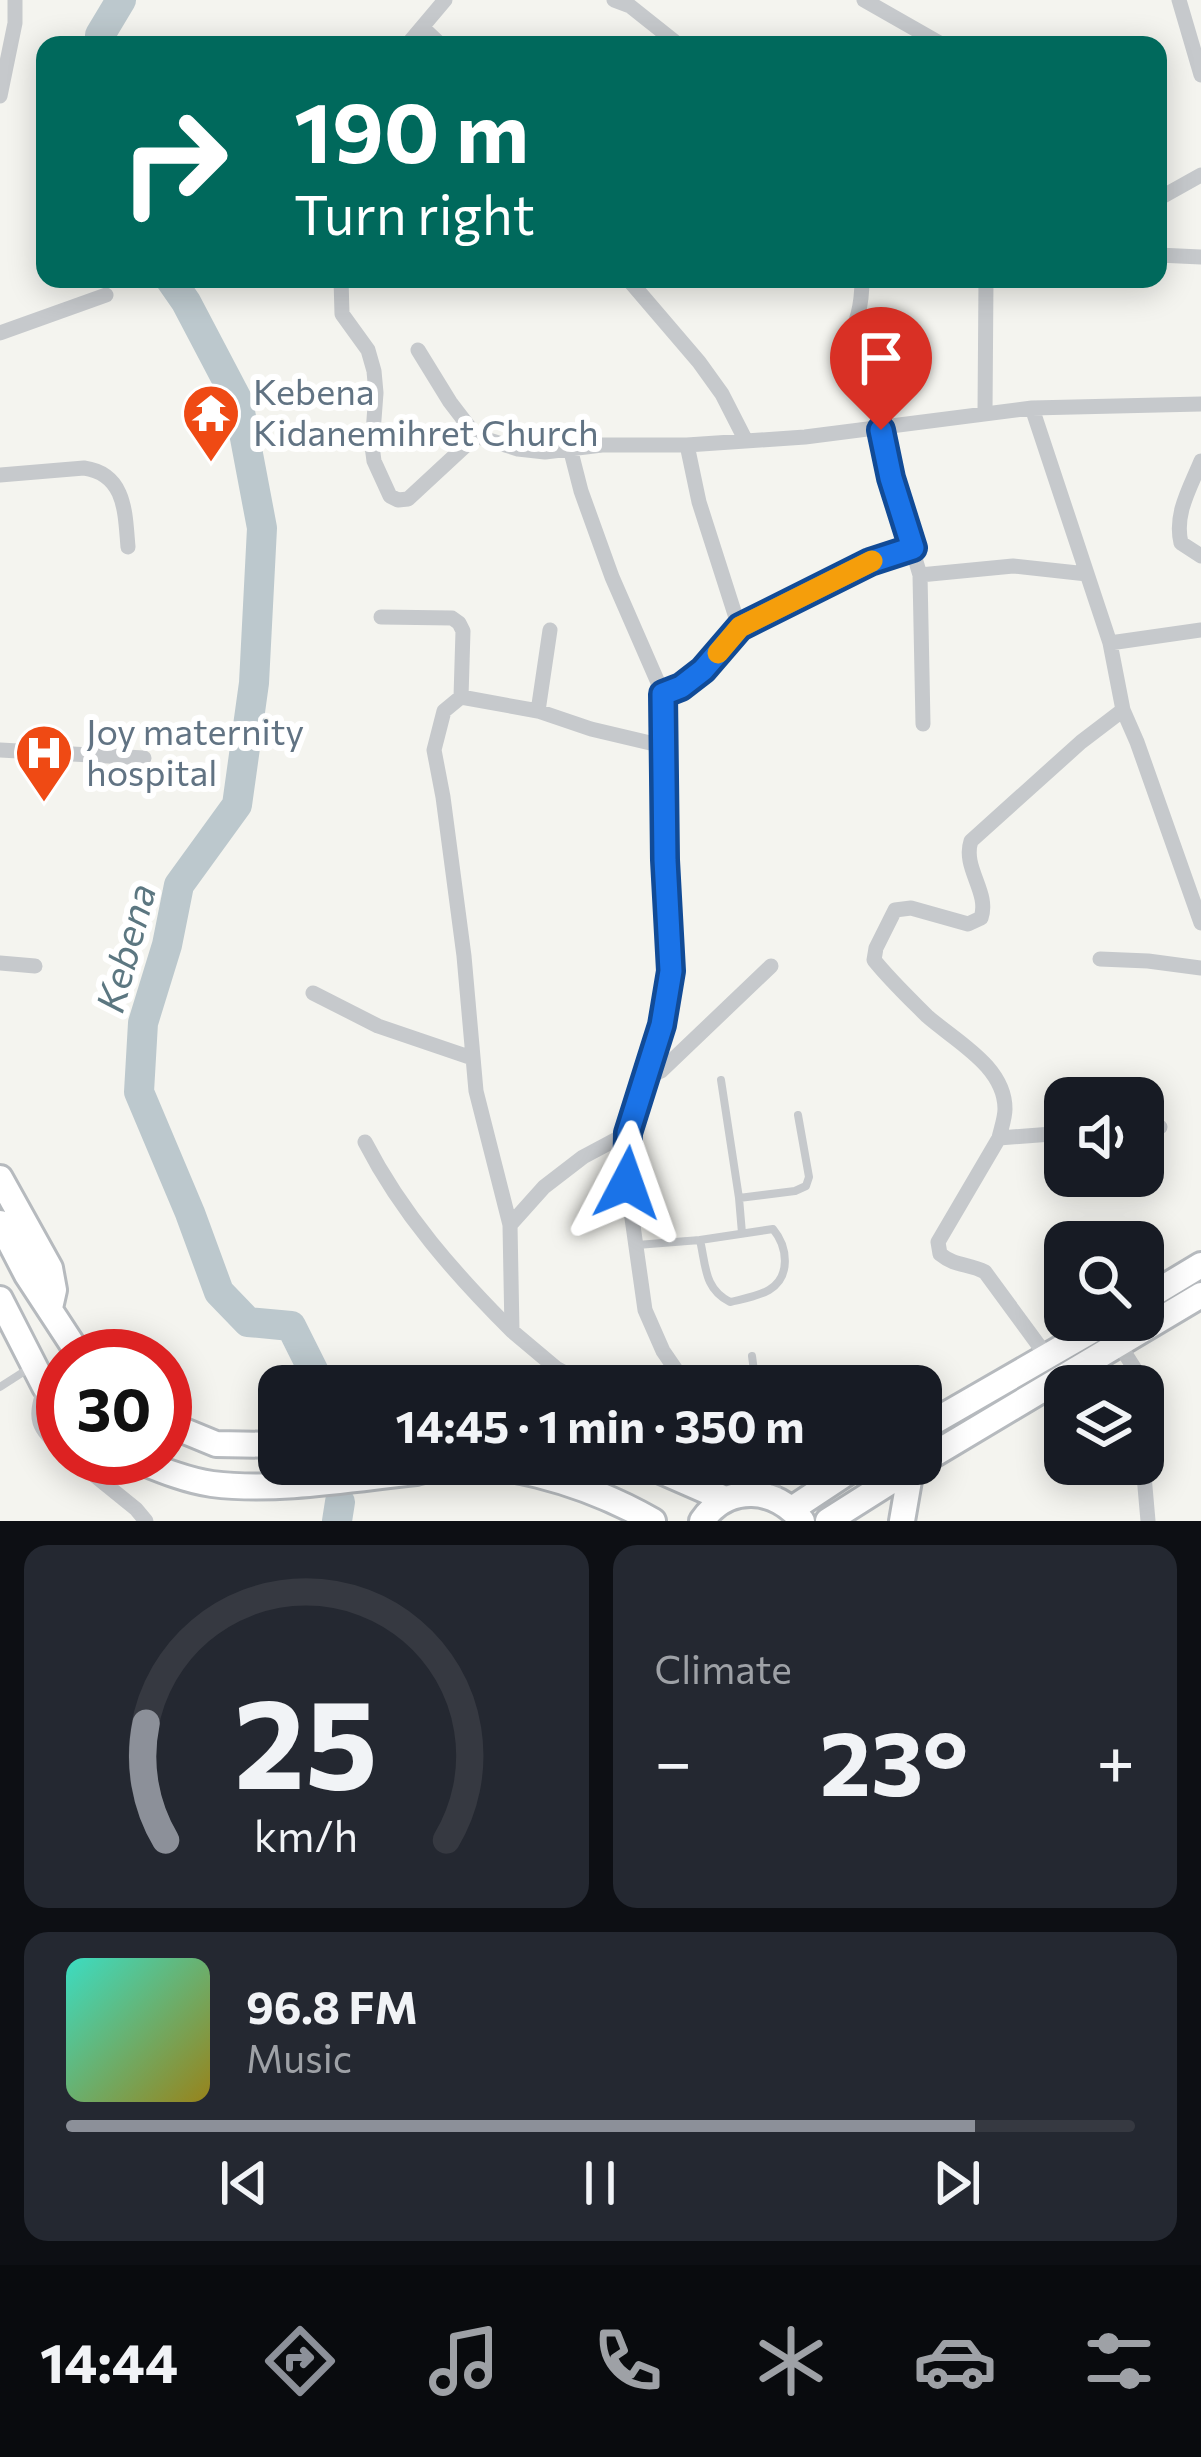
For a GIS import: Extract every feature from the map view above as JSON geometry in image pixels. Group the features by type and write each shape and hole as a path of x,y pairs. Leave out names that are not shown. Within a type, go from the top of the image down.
{"main road":[{"path":"0,1178 50,1268 54,1290 50,1308"},
{"path":"0,1222 63,1329"},
{"path":"1164,1287 1201,1265"},
{"path":"1164,1310 1201,1294"},
{"path":"0,1299 36,1364"},
{"path":"942,1417 1048,1358 1091,1341"},
{"path":"942,1448 1101,1341"},
{"path":"192,1434 216,1444 258,1445"},
{"path":"192,1479 212,1484 281,1485 432,1467 486,1467 583,1486 653,1521"},
{"path":"693,1485 725,1499"},
{"path":"703,1521 725,1499 743,1493 784,1506 822,1485"},
{"path":"828,1521 885,1485"},
{"path":"902,1521 912,1485"},
{"path":"617,1501 634,1521"}],"street":[{"path":"0,96 15,0"},
{"path":"415,36 445,0"},
{"path":"614,0 630,6 668,36"},
{"path":"864,0 927,36"},
{"path":"1179,0 1201,75"},
{"path":"423,28 431,36"},
{"path":"1167,194 1201,175"},
{"path":"1167,255 1201,257"},
{"path":"341,288 342,314 368,350 374,370 372,446 390,496 408,499 476,436"},
{"path":"636,288 699,362 746,441"},
{"path":"844,346 858,321 862,288"},
{"path":"985,412 986,288"},
{"path":"0,333 106,295"},
{"path":"418,350 476,436 545,452 881,430 1032,408 1201,404"},
{"path":"1032,408 1110,643 1123,710 1196,891 1201,923"},
{"path":"881,430 920,575 923,724"},
{"path":"687,445 699,502 740,627"},
{"path":"569,448 612,577 663,694 671,971 662,1025 628,1133 627,1183 645,1310 673,1365"},
{"path":"1201,461 1177,528 1180,543 1201,556"},
{"path":"0,475 84,468 109,477 125,506 128,547"},
{"path":"663,694 703,670 740,627 870,562 913,548"},
{"path":"920,575 1012,566 1087,574"},
{"path":"381,616 452,618 463,631 461,697 444,711 434,750 464,956 476,1091 510,1225 512,1331"},
{"path":"538,711 550,630"},
{"path":"1110,643 1201,630"},
{"path":"461,697 538,711 663,746"},
{"path":"1048,1358 985,1272 952,1264 940,1254 943,1230 999,1138 1005,1106 995,1078 874,960 895,910 911,908 968,924 981,918 985,907 967,854 971,841 1123,710"},
{"path":"0,750 144,758"},
{"path":"1100,958 1201,968"},
{"path":"0,962 34,965"},
{"path":"644,1079 661,1071 771,966"},
{"path":"314,994 378,1027 472,1058"},
{"path":"510,1225 544,1186 583,1157 628,1133"},
{"path":"999,1138 1044,1135"},
{"path":"365,1142 384,1179 431,1243 512,1331 552,1365"},
{"path":"106,1485 146,1521"},
{"path":"762,1485 784,1506"},
{"path":"1145,1485 1148,1521"}],"lane":[{"path":"722,1081 742,1232"},
{"path":"739,1198 806,1186 809,1177 798,1115"},
{"path":"635,1246 773,1229 782,1239 782,1278 770,1290 730,1302 711,1288 700,1240"},
{"path":"752,1356 753,1365"},
{"path":"0,1387 36,1386"}],"waterway":[{"name":"Kebena","path":"100,36 121,0"},
{"name":"Kebena","path":"176,288 238,401 262,528 254,683 237,805 179,885 143,1023 139,1092 219,1292 248,1322 291,1326 310,1365"},
{"name":"Kebena","path":"337,1521 340,1502"}],"slow traffic":[{"path":"718,653 740,627 872,561"}],"place":[{"name":"Kebena Kidanemihret Church","path":"211,464"},
{"name":"Joy maternity hospital","path":"44,804"}],"route":[{"path":"627,1183 628,1133 662,1025 671,971 663,694 703,670 740,627 870,562 913,548 881,430"}]}
